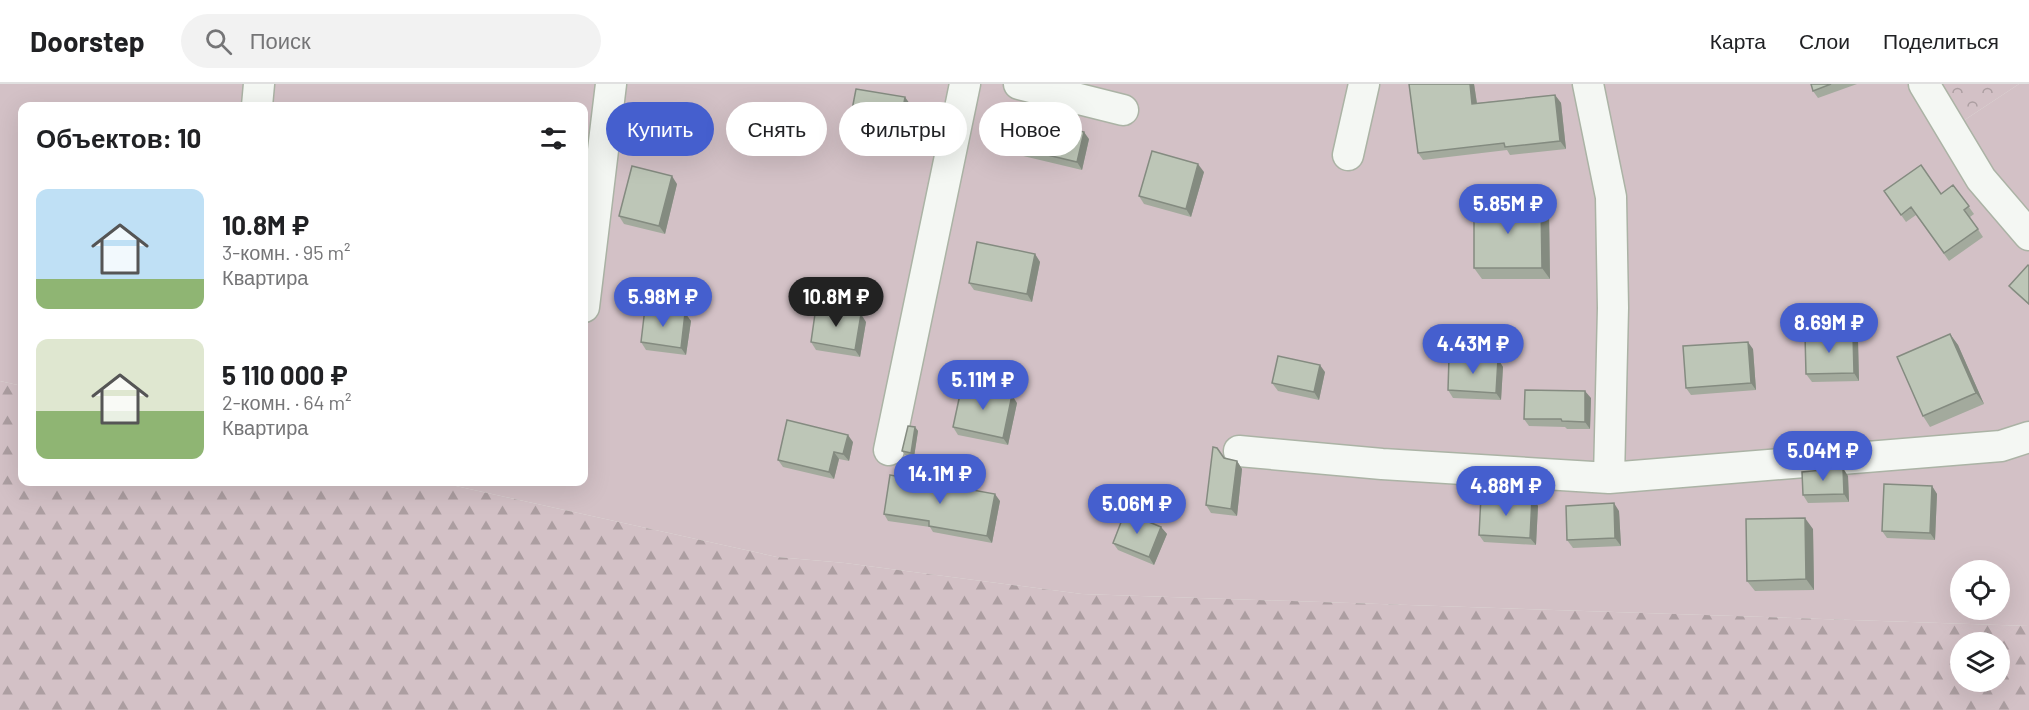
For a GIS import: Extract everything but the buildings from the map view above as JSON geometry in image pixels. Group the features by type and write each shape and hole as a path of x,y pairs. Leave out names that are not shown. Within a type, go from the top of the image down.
{"street":[{"path":"257,102 259,84"},
{"path":"588,274 611,84"},
{"path":"889,450 965,84"},
{"path":"1019,84 1123,110"},
{"path":"1348,155 1365,84"},
{"path":"1588,84 1611,197 1613,308 1609,478"},
{"path":"1924,84 1981,178 2029,235"},
{"path":"1239,451 1382,464 1609,478 2001,446 2029,437"}],"green space":[{"path":"0,84 1924,84 1951,129 2019,84 2029,84 2029,626 1082,594 845,563 777,557 456,486 588,486 588,102 18,102 18,385 0,381"},
{"path":"1924,84 2019,84 1951,129"},
{"path":"0,381 18,385 18,486 456,486 777,557 845,563 1082,594 2029,626 2029,710 0,710"}]}
